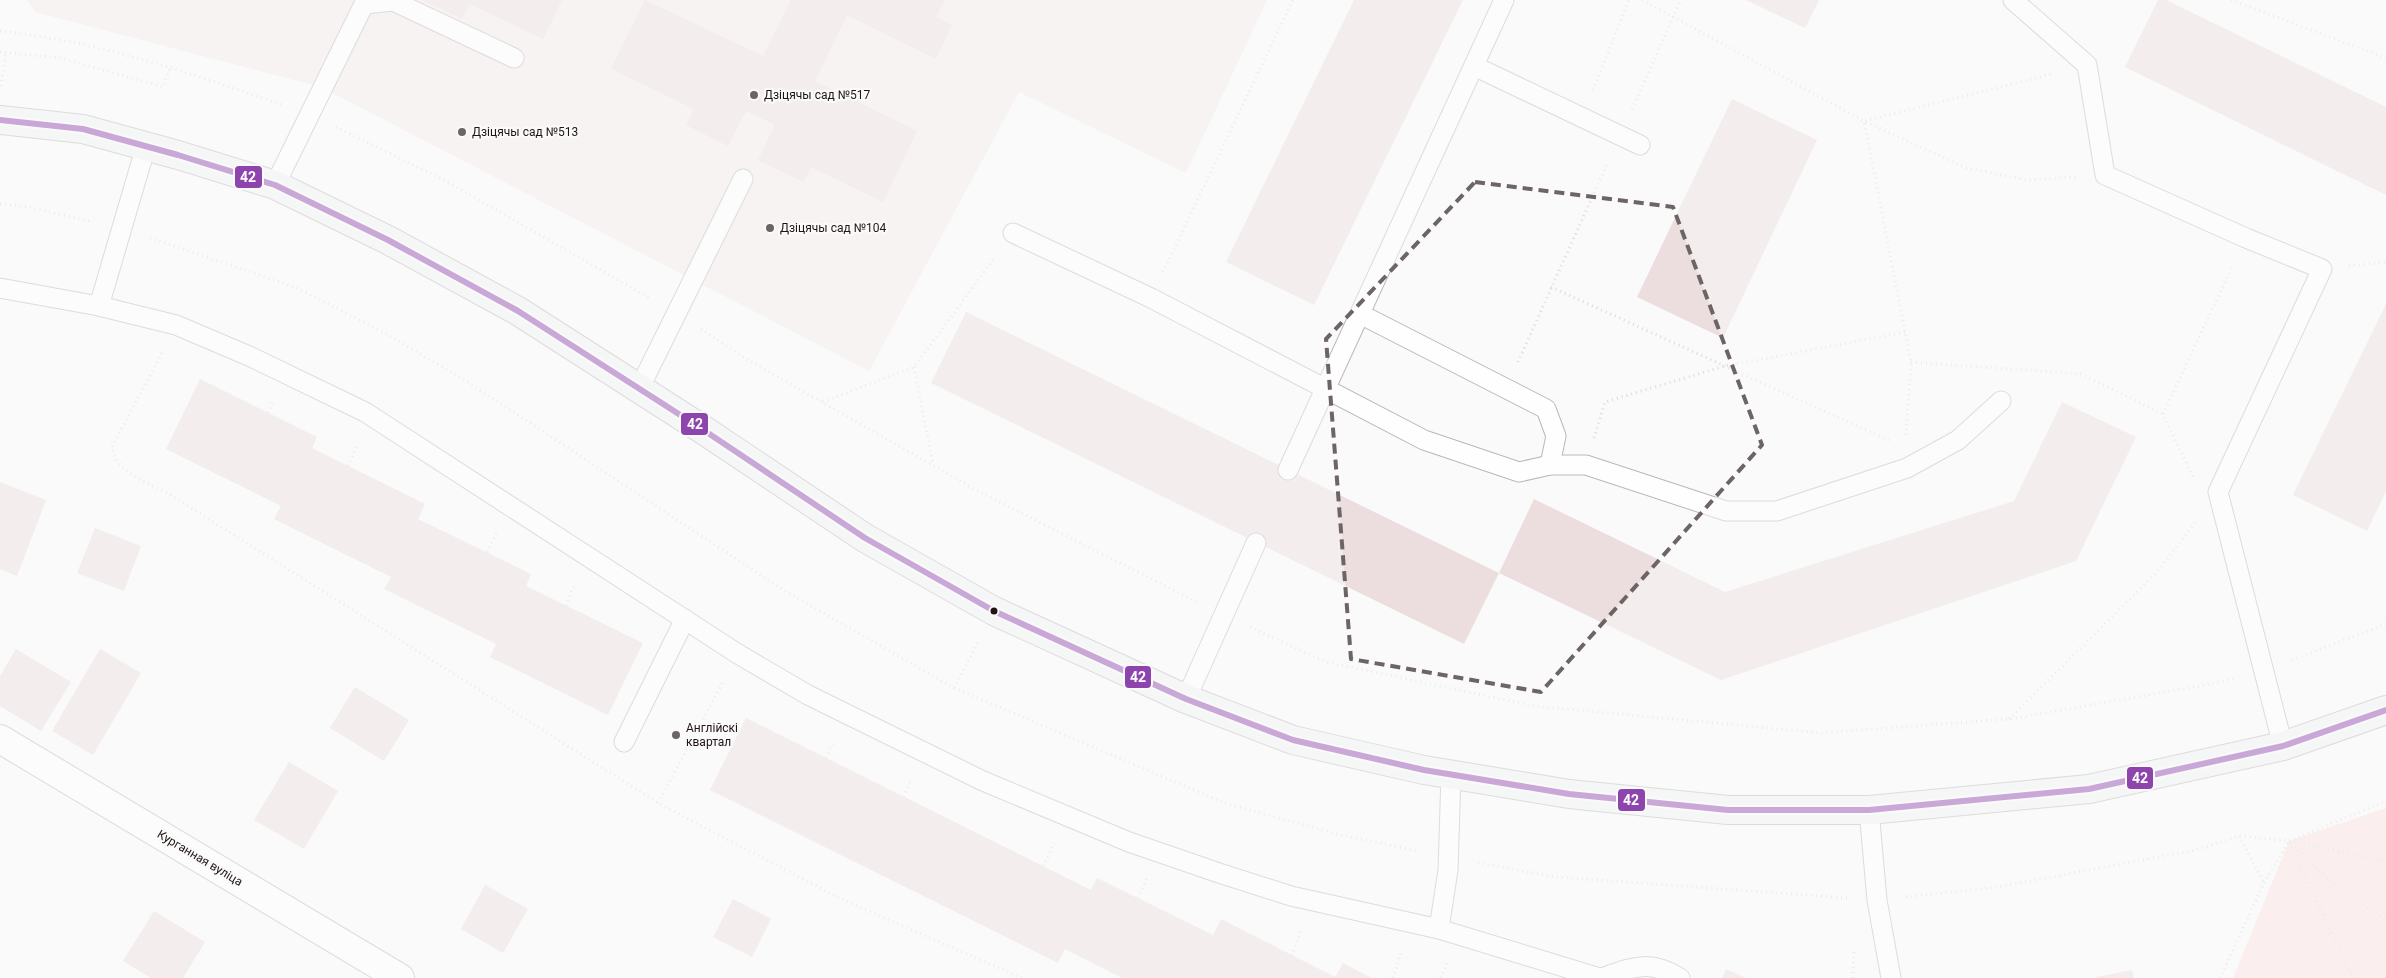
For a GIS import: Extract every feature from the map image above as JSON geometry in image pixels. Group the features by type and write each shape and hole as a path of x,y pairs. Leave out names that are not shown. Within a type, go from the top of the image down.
{"street":[{"path":"0,120 83,129 275,185 388,240 518,311 865,538 994,611 1186,699 1293,740 1451,775 1568,794 1728,810 1870,810 2089,789 2282,746 2386,710"},
{"name":"Курганная вуліца","path":"0,739 400,978"}],"lane":[{"path":"1288,470 1504,0"},
{"path":"2013,0 2087,65 2105,175 2246,238 2322,269 2212,500 2264,671 2282,746"},
{"path":"275,185 364,4 393,1 514,58"},
{"path":"1474,66 1640,145"},
{"path":"99,306 146,146"},
{"path":"639,389 743,179"},
{"path":"1013,232 1151,298 1433,443 1519,472 1550,465 1586,465 1726,510 1776,511 1907,468 1958,440 2001,401"},
{"path":"0,288 99,306 176,325 249,356 365,412 738,654 808,695 983,781 1129,842 1291,896 1439,929 1601,978 1636,966 1667,970 1680,978"},
{"path":"1360,314 1546,408 1556,436 1550,465"},
{"path":"1186,699 1256,543"},
{"path":"624,742 685,619"},
{"path":"1439,929 1449,857 1451,775"},
{"path":"1870,810 1877,900 1891,978"}],"path":[{"path":"1151,298 1293,0"},
{"path":"1582,117 1629,0"},
{"path":"1642,0 1864,121 1966,168 2027,180 2105,175"},
{"path":"1506,387 1681,0"},
{"path":"2231,0 2386,58"},
{"path":"0,31 117,52 219,82 310,114 446,180 676,313 743,356 976,490 1224,615 1326,662 1534,706 1822,734 2009,720 2200,686 2264,671 2386,624"},
{"path":"0,52 61,58 164,87 170,68"},
{"path":"0,95 6,52"},
{"path":"1864,121 2087,65"},
{"path":"1864,121 1911,362 1905,448 1907,468"},
{"path":"0,204 24,206 121,229 295,287 381,331 468,382 785,591 954,688 1227,804 1337,834 1557,878 1877,900 1998,887 2196,850 2239,836 2289,841 2386,861"},
{"path":"823,402 914,366 1013,232"},
{"path":"2163,414 2246,238"},
{"path":"2322,269 2386,262"},
{"path":"1551,287 1905,448"},
{"path":"176,325 112,447 113,458 123,468 169,494 658,803 841,898 1022,978"},
{"path":"1586,465 1605,402 1725,366 1906,332"},
{"path":"1911,362 2081,374 2163,414 2212,500 2156,573 2009,720"},
{"path":"914,366 933,465"},
{"path":"268,412 276,397"},
{"path":"348,466 360,439"},
{"path":"487,552 500,525"},
{"path":"566,606 577,578"},
{"path":"954,688 994,611"},
{"path":"658,803 738,654"},
{"path":"826,758 836,738"},
{"path":"904,797 913,776"},
{"path":"2220,978 2264,883 2289,841 2386,801"},
{"path":"2239,836 2264,883"},
{"path":"2289,841 2331,882 2386,920"},
{"path":"2289,841 2353,978"},
{"path":"1043,866 1054,843"},
{"path":"1138,898 1147,878"},
{"path":"1292,956 1304,925"},
{"path":"1393,978 1403,948"},
{"path":"1441,978 1448,962"}],"highlighted area":[{"path":"1475,182 1673,207 1762,445 1541,692 1351,659 1326,339"}],"shaded area":[{"name":"Дзіцячы сад №104","path":"27,0 1267,0 1186,173 1019,92 869,371 321,87 35,12"},
{"path":"2386,808 2386,978 2233,978 2289,841"}],"building":[{"path":"422,0 562,0 543,39 470,4 462,19"},
{"name":"Дзіцячы сад №517","path":"645,0 763,56 791,0 945,0 936,17 952,25 936,59 847,15 815,81 917,131 883,202 811,167 803,182 758,160 775,125 746,111 728,146 686,125 694,109 611,69"},
{"path":"1354,0 1463,0 1314,305 1226,262"},
{"path":"1746,0 1819,0 1805,28"},
{"path":"2158,0 2166,0 2386,107 2386,195 2125,67"},
{"path":"1732,99 1817,140 1723,338 1637,297"},
{"path":"2386,304 2386,491 2367,531 2293,495"},
{"path":"966,312 1499,573 1464,644 931,383"},
{"path":"200,379 317,437 312,448 425,504 418,519 531,574 526,586 643,643 608,715 490,657 496,644 384,589 391,577 274,519 281,506 166,449"},
{"path":"2062,402 2136,437 2076,561 1721,680 1499,573 1534,499 1725,592 2014,501"},
{"path":"0,482 46,500 17,576 0,569"},
{"path":"95,528 141,546 124,591 77,573"},
{"path":"16,649 71,682 41,731 0,706 0,676"},
{"path":"100,649 141,673 93,755 52,731"},
{"path":"355,687 409,720 384,761 330,728"},
{"path":"746,718 1091,890 1097,878 1213,935 1221,919 1335,977 1343,963 1372,978 1122,978 1065,949 1058,963 710,790"},
{"path":"289,762 338,791 304,849 254,820"},
{"path":"485,885 528,909 503,953 461,929"},
{"path":"733,899 771,919 752,957 713,937"},
{"path":"154,911 205,942 183,978 151,978 123,961"},
{"path":"1726,969 1746,978 1722,978"},
{"path":"2132,970 2134,978 2096,978 2096,977"}],"transit line":[{"name":"42","path":"0,120 83,129 178,155 275,185 388,240 518,311 699,427 865,538 994,611 1186,699 1293,740 1424,770 1569,794 1728,810 1869,810 2089,789 2283,746 2386,710"}],"place":[{"name":"Дзіцячы сад №517","path":"754,95"},
{"name":"Дзіцячы сад №513","path":"462,132"},
{"name":"Дзіцячы сад №104","path":"770,228"},
{"name":"Англійскі квартал","path":"676,735"}]}
